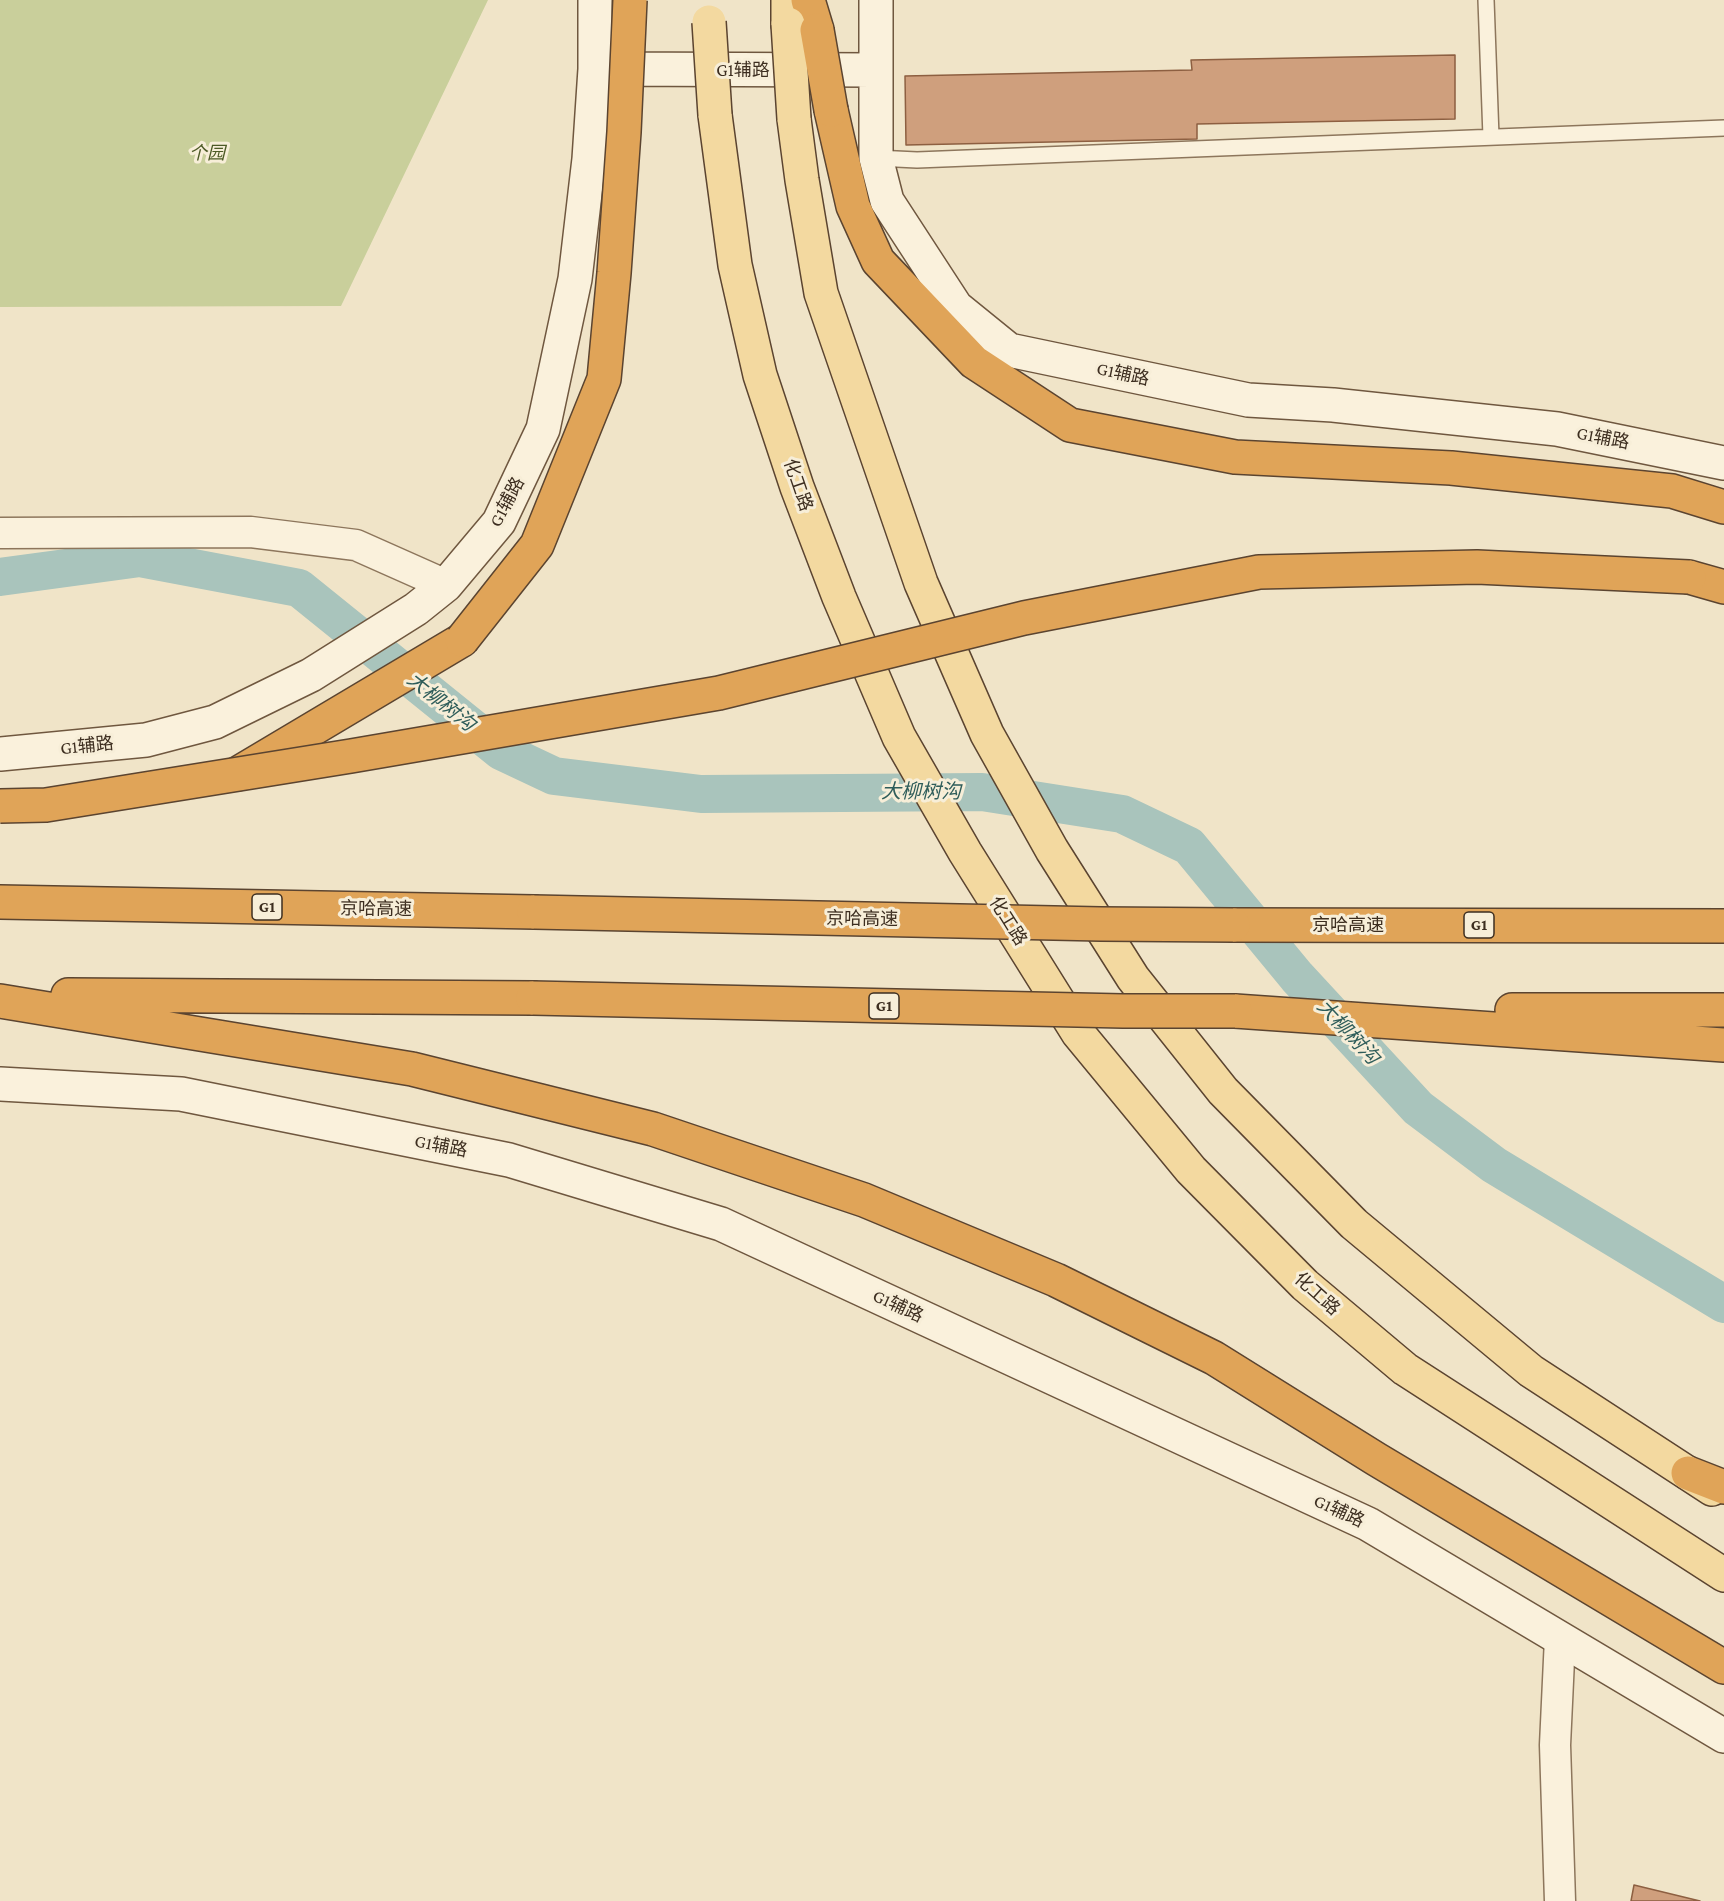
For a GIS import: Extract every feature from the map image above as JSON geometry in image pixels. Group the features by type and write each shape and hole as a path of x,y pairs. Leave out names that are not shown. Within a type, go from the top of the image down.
{"highway":[{"path":"236,774 462,640 537,545 604,379 624,132 630,0"},
{"path":"800,14 831,110 853,206 878,261 974,362 1070,425 1236,457 1451,468 1672,491 1724,507"},
{"path":"0,806 46,805 718,693 1024,618 1259,572 1477,567 1689,577 1724,587"},
{"name":"京哈高速","path":"0,902 1089,924 1724,926"},
{"name":"G1","path":"0,995 533,998 1111,1011 1724,1010"},
{"path":"0,1000 412,1069 653,1129 864,1200 1056,1280 1214,1358 1376,1459 1724,1667"},
{"path":"1235,1011 1724,1045"},
{"path":"1688,1473 1724,1487"}],"main road":[{"path":"595,0 595,69"},
{"path":"876,0 876,70"},
{"name":"化工路","path":"709,11 715,115 735,265 760,375 797,487 839,597 899,737 964,852 1078,1033 1191,1170 1305,1285 1405,1369 1724,1575"},
{"path":"800,14 794,119 801,180 821,293 921,583 987,734 1052,850 1132,978 1223,1091 1354,1224 1532,1371 1724,1497"},
{"name":"G1辅路","path":"0,754 146,740 214,722 311,675 416,609 446,585 499,522 543,429 575,279 589,159 595,69 876,70 876,158 886,201 956,307 1009,350 1248,400 1333,405 1557,429 1724,463"},
{"name":"G1辅路","path":"0,1083 182,1094 508,1160 721,1224 1368,1524 1724,1736"}],"street":[{"path":"0,533 251,532 356,545 446,585"},
{"path":"1560,1638 1555,1745 1560,1901"}],"lane":[{"path":"1486,0 1491,137"},
{"path":"876,158 917,160 1724,128"}],"green space":[{"name":"个园","path":"0,0 488,0 341,306 0,307"}],"building":[{"path":"1455,55 1455,119 1197,124 1197,139 906,145 905,76 1192,70 1191,60"},
{"path":"1634,1885 1700,1901 1631,1901"}],"waterway":[{"name":"大柳树沟","path":"0,577 140,558 299,588 501,751 554,776 701,794 982,792 1122,814 1189,846 1297,977 1418,1108 1494,1165 1724,1304"}]}
